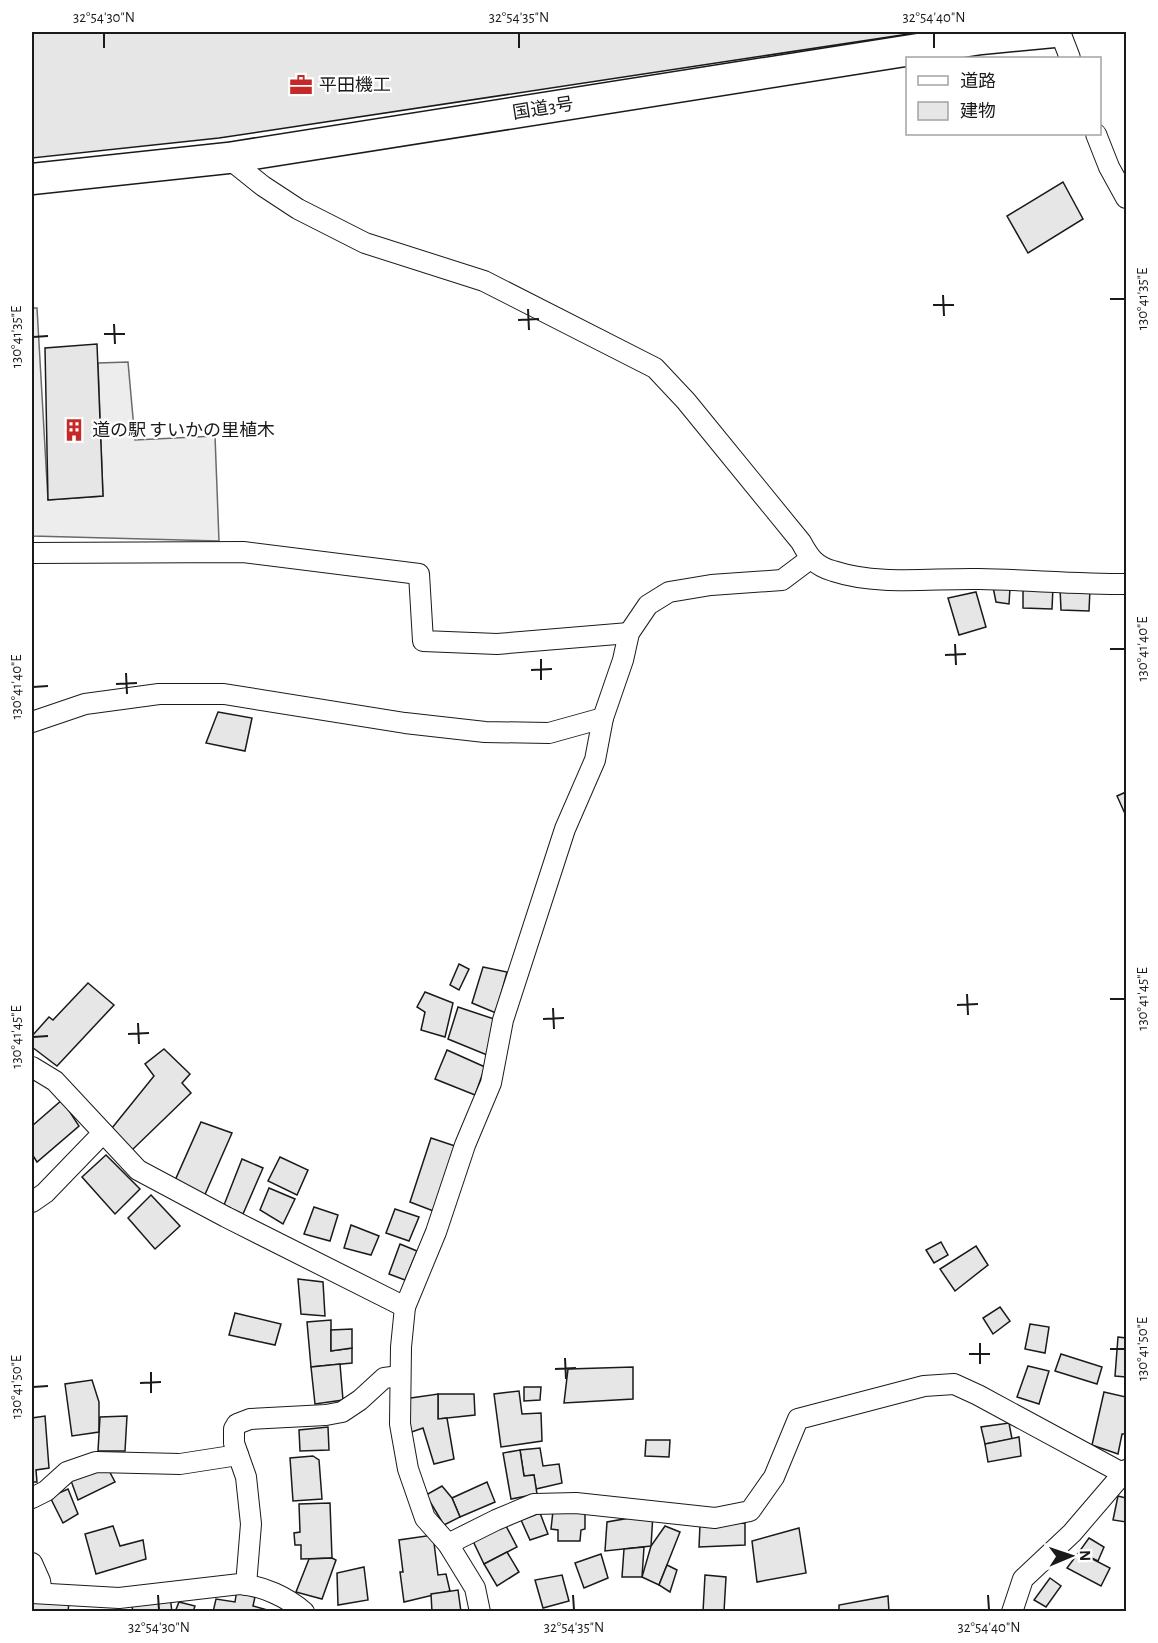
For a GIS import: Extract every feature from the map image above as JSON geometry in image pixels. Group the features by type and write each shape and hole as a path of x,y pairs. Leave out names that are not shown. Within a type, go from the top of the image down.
{"highway":[{"name":"国道3号","path":"32,179 228,158 981,39 1054,32"}],"street":[{"path":"1060,32 1070,57"},
{"path":"1096,135 1109,167 1126,198"},
{"path":"228,158 263,186 298,209 365,243 484,281 655,368 686,401 801,542 810,559 830,571 856,577 1126,584"},
{"path":"32,553 243,552 419,574 423,641 497,644 629,633"},
{"path":"480,1611 475,1588 448,1544 425,1518 408,1469 400,1424 400,1376 405,1307 436,1232 465,1145 491,1083 503,1020 565,829 595,760 603,718 629,633 648,604 669,592 711,585 782,580 810,559"},
{"path":"32,722 85,704 159,694 224,694 405,723 485,732 549,733 603,718"},
{"path":"32,1067 55,1082 138,1170 405,1307"},
{"path":"32,1203 45,1193 103,1133"},
{"path":"246,1585 250,1524 246,1477 233,1435 234,1429 242,1421 342,1412 360,1400 384,1378 400,1376"},
{"path":"448,1544 534,1504 576,1503 715,1518 750,1511 774,1478 798,1419 924,1386 954,1384 1005,1408 1125,1472 1072,1533 1023,1579 1012,1611"},
{"path":"32,1498 46,1491 67,1472 96,1462 180,1464 238,1455"},
{"path":"32,1563 40,1581 37,1593 119,1598 254,1585 294,1603 304,1611"}],"shaded area":[{"path":"32,308 37,308 48,500 103,496 98,363 128,362 135,440 215,436 219,541 32,536"}],"building":[{"name":"平田機工","path":"32,32 922,32 219,138 32,158"},
{"path":"1063,182 1083,219 1028,253 1007,216"},
{"name":"道の駅 すいかの里植木","path":"97,344 103,496 48,500 45,348"},
{"path":"1023,586 1053,587 1052,609 1023,608"},
{"path":"993,587 1010,588 1009,604 996,602"},
{"path":"1060,588 1090,589 1089,611 1061,610"},
{"path":"976,592 986,627 959,635 948,598"},
{"path":"218,712 252,718 245,751 206,743"},
{"path":"1126,792 1126,816 1117,796"},
{"path":"459,964 469,969 459,990 450,985"},
{"path":"483,967 507,972 496,1013 472,1003"},
{"path":"88,983 114,1005 57,1066 32,1047 32,1036 49,1017 53,1020"},
{"path":"425,992 453,1003 445,1037 421,1030 425,1012 417,1007"},
{"path":"458,1007 497,1020 487,1055 448,1039"},
{"path":"164,1049 190,1074 182,1083 191,1093 131,1151 112,1128 154,1076 145,1064"},
{"path":"447,1050 485,1067 475,1095 435,1079"},
{"path":"62,1100 79,1126 37,1162 32,1154 32,1126"},
{"path":"201,1122 232,1133 203,1199 173,1185"},
{"path":"431,1138 458,1147 436,1212 410,1202"},
{"path":"106,1155 140,1189 115,1214 82,1177"},
{"path":"280,1157 308,1170 297,1195 268,1181"},
{"path":"242,1159 263,1168 243,1214 224,1205"},
{"path":"269,1188 295,1199 283,1224 260,1210"},
{"path":"151,1195 180,1226 155,1249 128,1218"},
{"path":"314,1207 338,1215 330,1241 304,1234"},
{"path":"395,1209 419,1217 409,1241 386,1233"},
{"path":"351,1225 379,1236 371,1255 344,1248"},
{"path":"941,1242 948,1255 934,1263 926,1250"},
{"path":"400,1244 417,1251 405,1280 389,1274"},
{"path":"976,1246 988,1265 955,1291 940,1269"},
{"path":"298,1279 323,1282 325,1316 301,1314"},
{"path":"1000,1307 1010,1321 993,1334 983,1318"},
{"path":"235,1313 281,1324 275,1345 229,1335"},
{"path":"331,1320 331,1351 352,1348 352,1363 311,1367 307,1322"},
{"path":"1030,1324 1049,1327 1045,1353 1025,1349"},
{"path":"352,1329 352,1348 331,1351 331,1330"},
{"path":"1118,1337 1126,1338 1126,1377 1115,1376"},
{"path":"1061,1354 1102,1367 1097,1384 1055,1371"},
{"path":"340,1364 343,1400 315,1404 311,1367"},
{"path":"1028,1366 1049,1371 1039,1404 1017,1397"},
{"path":"633,1367 633,1399 564,1403 568,1369"},
{"path":"92,1380 99,1402 99,1432 72,1436 65,1384"},
{"path":"524,1387 541,1387 540,1400 524,1401"},
{"path":"519,1391 522,1414 541,1413 542,1441 501,1447 494,1394"},
{"path":"1104,1392 1126,1397 1126,1434 1122,1434 1118,1454 1092,1445"},
{"path":"438,1394 474,1394 475,1415 438,1419"},
{"path":"438,1394 438,1419 447,1418 454,1459 434,1464 423,1428 406,1434 404,1399"},
{"path":"45,1416 49,1468 36,1470 37,1482 32,1482 32,1418"},
{"path":"127,1416 125,1451 98,1451 100,1417"},
{"path":"1009,1423 1012,1439 985,1444 981,1427"},
{"path":"328,1427 329,1450 300,1451 299,1430"},
{"path":"1019,1437 1021,1456 988,1462 985,1444"},
{"path":"646,1440 670,1440 669,1457 645,1456"},
{"path":"540,1448 543,1466 559,1464 562,1483 536,1489 534,1475 524,1476 520,1450"},
{"path":"520,1450 524,1476 534,1475 537,1494 511,1499 503,1453"},
{"path":"313,1456 319,1460 322,1499 293,1501 290,1458"},
{"path":"106,1465 115,1482 78,1500 70,1478"},
{"path":"487,1482 495,1502 460,1517 452,1498"},
{"path":"442,1486 452,1498 460,1517 444,1525 426,1495"},
{"path":"68,1489 78,1514 63,1523 50,1497"},
{"path":"1118,1496 1126,1498 1126,1522 1113,1520"},
{"path":"330,1503 332,1558 301,1559 301,1545 295,1545 294,1533 300,1532 299,1504"},
{"path":"553,1511 585,1511 585,1529 581,1530 580,1541 558,1541 558,1530 551,1529"},
{"path":"540,1513 548,1534 530,1540 521,1520"},
{"path":"653,1514 651,1546 605,1551 607,1522"},
{"path":"504,1522 517,1547 484,1564 472,1539"},
{"path":"745,1523 745,1545 699,1547 700,1525"},
{"path":"113,1526 120,1546 143,1540 146,1559 96,1574 85,1534"},
{"path":"665,1526 680,1532 659,1585 642,1577 651,1546"},
{"path":"799,1528 806,1573 757,1582 752,1541"},
{"path":"433,1535 438,1575 446,1574 450,1591 404,1602 399,1540"},
{"path":"1089,1538 1104,1547 1098,1561 1079,1552"},
{"path":"644,1547 642,1577 622,1577 624,1549"},
{"path":"507,1552 519,1572 497,1586 484,1564"},
{"path":"1079,1552 1110,1568 1101,1586 1067,1568"},
{"path":"601,1554 608,1578 584,1588 575,1563"},
{"path":"332,1558 336,1560 322,1599 296,1592 309,1559"},
{"path":"667,1565 677,1570 670,1592 659,1585"},
{"path":"364,1567 368,1600 338,1605 337,1573"},
{"path":"562,1575 569,1601 543,1608 535,1580"},
{"path":"705,1575 726,1577 724,1612 703,1612"},
{"path":"1050,1578 1061,1586 1046,1607 1034,1600"},
{"path":"237,1589 256,1592 253,1606 271,1611 213,1612 216,1599 235,1602"},
{"path":"458,1590 461,1612 432,1612 431,1594"},
{"path":"170,1596 172,1612 133,1612 131,1601"},
{"path":"888,1596 889,1612 839,1612 839,1605"},
{"path":"69,1602 68,1612 32,1612 32,1603"},
{"path":"179,1602 195,1606 193,1612 175,1612"}],"place":[{"name":"平田機工","path":"301,85"},
{"name":"道の駅 すいかの里植木","path":"74,430"}]}
